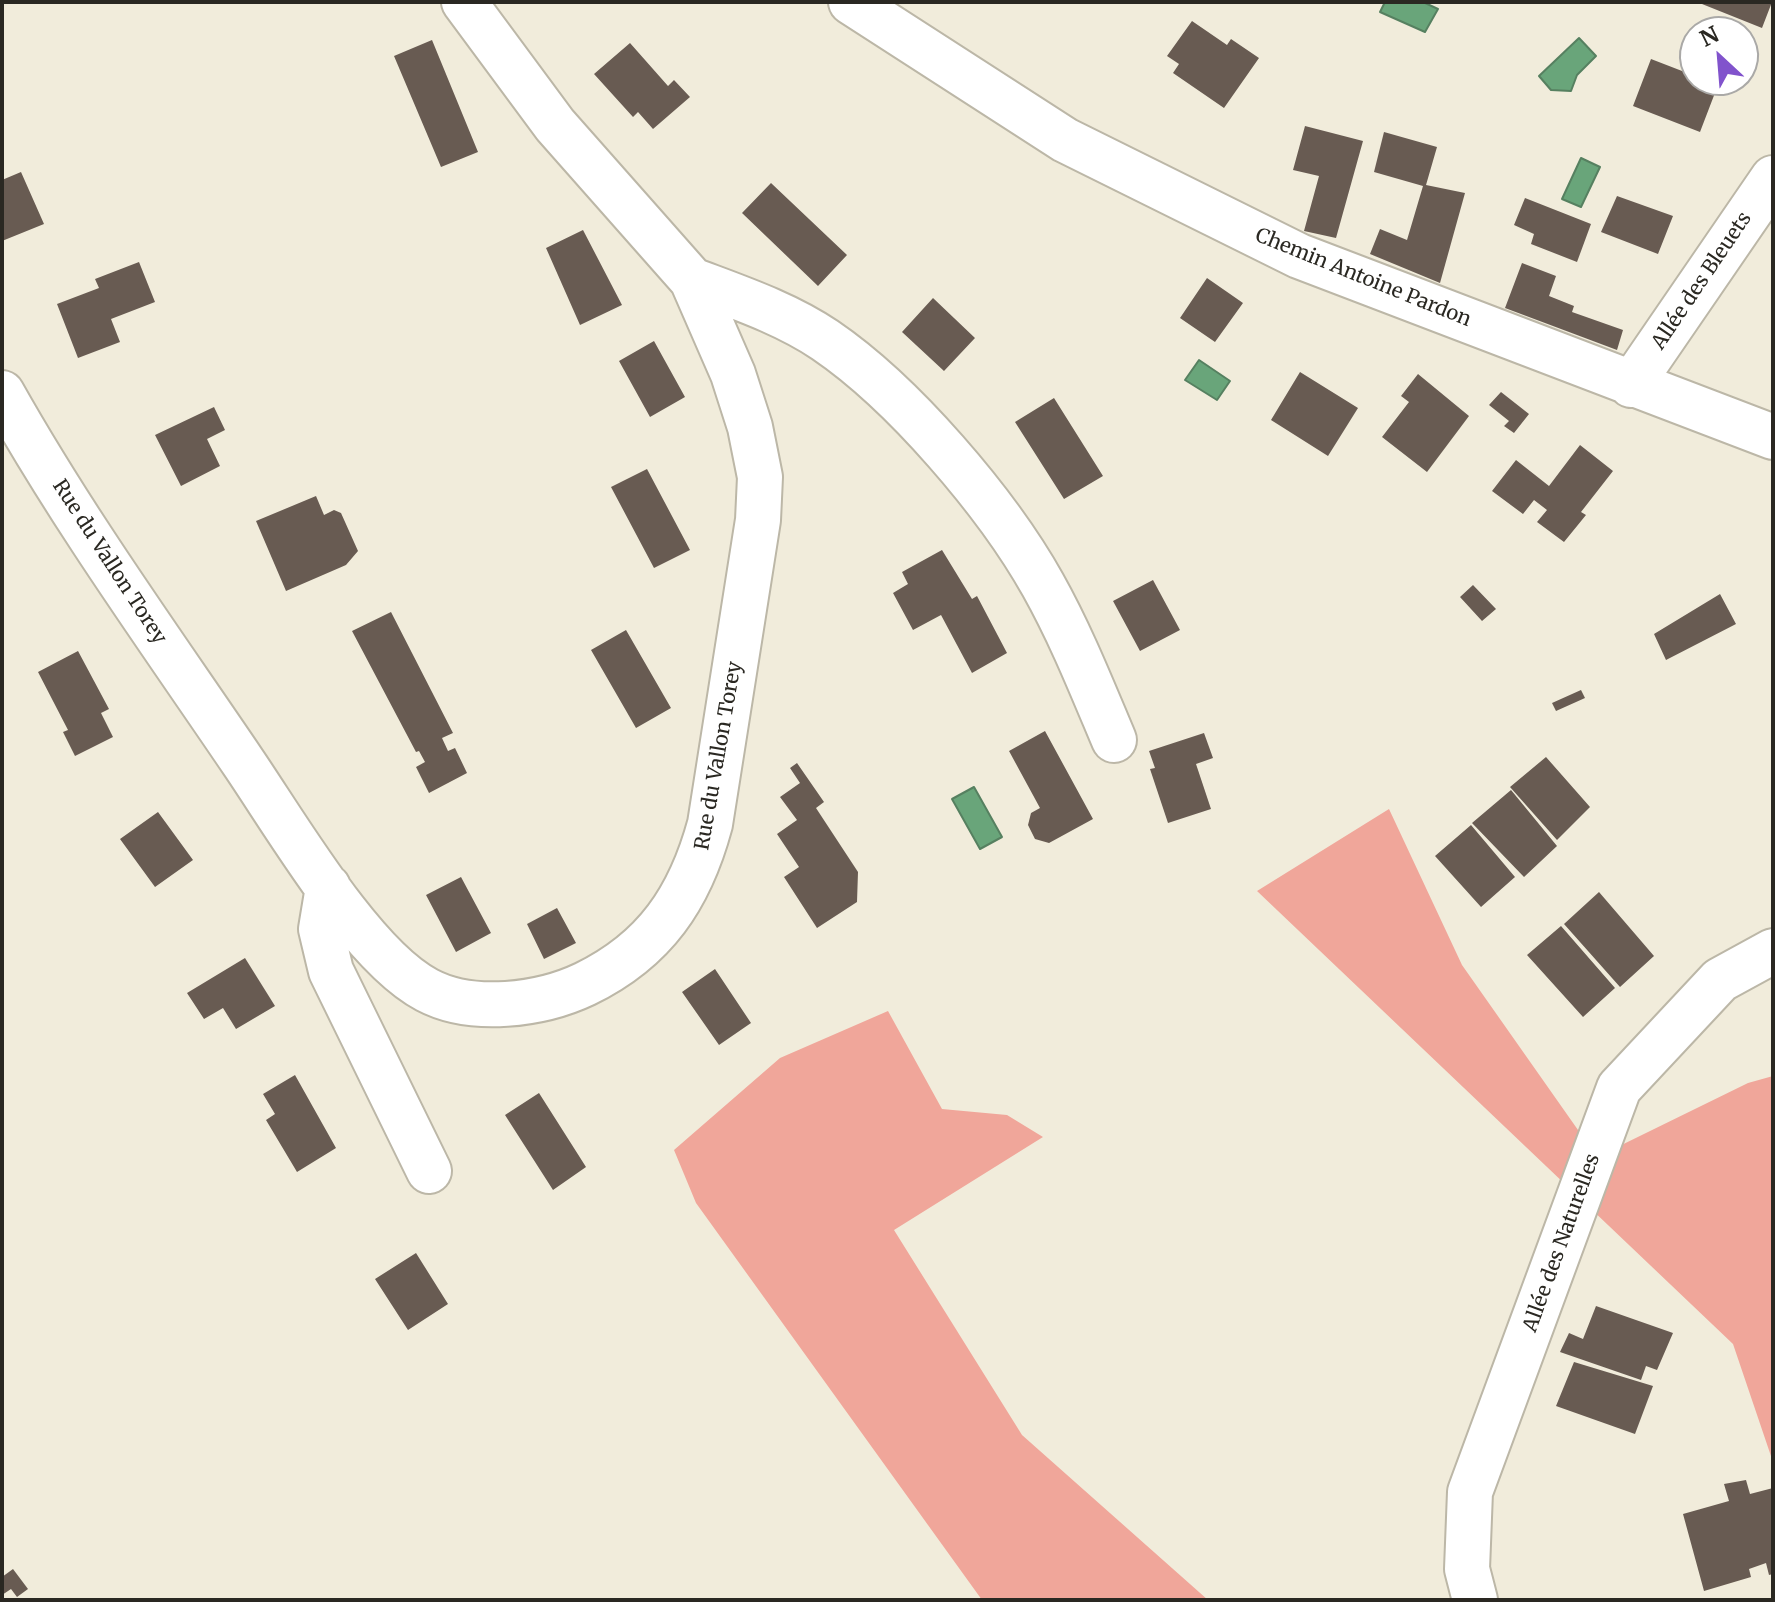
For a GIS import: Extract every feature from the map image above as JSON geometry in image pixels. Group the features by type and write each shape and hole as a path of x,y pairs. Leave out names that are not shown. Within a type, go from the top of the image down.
{"street":[{"name":"Rue du Vallon Torey","path":"2,393 92,540 328,887 389,963 429,991 481,1004 522,1003 565,994 593,980 644,945 677,907 698,868 710,824 758,520 760,477 750,427 733,374 692,280 555,125 464,2"},
{"name":"Chemin Antoine Pardon","path":"851,2 1065,140 1299,256 1773,437"},
{"name":"Allée des Bleuets","path":"1631,385 1773,178"},
{"name":"Rue du Vallon Torey","path":"692,280 759,305 825,340 896,400 947,455 1001,522 1042,583 1077,653 1114,740"},
{"path":"328,887 321,929 331,971 429,1171"},
{"name":"Allée des Naturelles","path":"1475,1600 1467,1569 1470,1492 1619,1088 1720,980 1773,951"}],"shaded area":[{"path":"1385,2 1423,2 1438,9 1425,32 1380,12"},
{"path":"1579,38 1596,56 1577,75 1571,91 1551,90 1539,76"},
{"path":"1581,158 1600,167 1581,207 1562,199"},
{"path":"1199,360 1230,381 1217,400 1185,380"},
{"path":"974,787 1002,837 980,849 952,799"},
{"path":"1389,809 1462,965 1597,1157 1748,1083 1773,1076 1773,1462 1733,1344 1257,891"},
{"path":"888,1011 942,1109 1007,1115 1043,1137 894,1230 1022,1435 1208,1600 982,1600 696,1203 674,1150 780,1058"}],"building":[{"path":"1697,2 1772,2 1762,28 1759,27 1759,16 1732,16"},
{"path":"1192,21 1227,45 1231,39 1259,58 1224,108 1173,73 1179,64 1167,56"},
{"path":"432,40 478,152 441,167 394,56"},
{"path":"630,43 668,86 674,80 690,97 653,129 638,112 633,117 594,74"},
{"path":"1651,59 1679,70 1679,96 1714,96 1700,132 1633,106"},
{"path":"1305,126 1363,141 1336,238 1304,231 1319,176 1293,170"},
{"path":"1384,132 1437,147 1426,185 1465,193 1440,283 1370,254 1380,229 1407,240 1423,186 1374,172"},
{"path":"21,172 44,224 2,241 2,180"},
{"path":"771,183 847,255 818,286 742,213"},
{"path":"1617,196 1673,216 1658,254 1601,232"},
{"path":"1525,198 1591,224 1577,262 1531,244 1534,234 1514,225"},
{"path":"583,230 622,305 580,325 546,248"},
{"path":"139,262 155,302 111,319 120,342 78,358 57,304 99,288 95,279"},
{"path":"1522,263 1556,276 1549,296 1574,306 1572,312 1623,330 1617,350 1505,308"},
{"path":"1207,278 1243,303 1215,342 1180,318"},
{"path":"933,298 975,338 944,371 902,332"},
{"path":"654,341 685,397 650,417 619,361"},
{"path":"1300,372 1358,408 1328,456 1271,420"},
{"path":"1418,374 1469,416 1427,472 1382,437 1409,402 1401,396"},
{"path":"1501,392 1529,414 1514,433 1504,426 1509,421 1489,405"},
{"path":"1054,398 1103,476 1064,499 1015,422"},
{"path":"214,407 225,430 207,439 220,466 181,486 155,435"},
{"path":"1580,445 1613,471 1581,512 1586,515 1564,542 1537,522 1547,510 1534,500 1523,514 1492,491 1516,460 1549,486"},
{"path":"647,469 690,550 654,568 611,487"},
{"path":"316,496 324,515 334,510 341,513 358,551 346,565 286,591 256,521"},
{"path":"942,550 972,599 977,596 1007,653 972,673 941,615 913,630 893,593 908,584 902,572"},
{"path":"1153,580 1180,630 1140,651 1113,601"},
{"path":"1473,585 1496,609 1482,621 1460,597"},
{"path":"1720,594 1736,624 1666,660 1654,634"},
{"path":"391,612 453,733 442,738 448,751 455,748 467,773 429,793 416,767 425,762 419,751 416,752 352,631"},
{"path":"626,630 671,708 636,728 591,650"},
{"path":"78,651 109,709 101,713 113,737 75,756 63,732 68,730 38,672"},
{"path":"1581,690 1585,698 1556,711 1552,703"},
{"path":"1045,731 1093,819 1049,843 1035,839 1028,825 1031,813 1040,808 1009,751"},
{"path":"1204,733 1213,758 1196,764 1211,809 1168,823 1150,769 1155,768 1149,751"},
{"path":"1546,757 1590,807 1557,840 1510,787"},
{"path":"797,763 824,802 816,808 858,872 857,902 817,928 784,877 799,867 777,834 797,820 780,797 800,783 790,768"},
{"path":"1511,790 1557,846 1524,877 1472,823"},
{"path":"158,812 193,860 155,887 120,839"},
{"path":"1471,825 1515,877 1481,907 1435,856"},
{"path":"461,877 491,933 456,952 426,895"},
{"path":"1599,892 1654,956 1620,987 1564,924"},
{"path":"557,908 576,943 544,959 527,924"},
{"path":"1561,926 1615,988 1583,1017 1527,955"},
{"path":"245,958 275,1006 236,1029 223,1008 204,1019 187,993"},
{"path":"715,969 751,1023 719,1045 682,992"},
{"path":"295,1075 336,1148 297,1172 266,1120 275,1114 263,1094"},
{"path":"539,1093 586,1167 553,1190 505,1115"},
{"path":"416,1253 448,1304 408,1330 375,1279"},
{"path":"1596,1306 1673,1333 1657,1370 1646,1366 1641,1380 1560,1352 1569,1333 1583,1339"},
{"path":"1574,1362 1653,1386 1635,1434 1556,1406"},
{"path":"1746,1480 1750,1494 1773,1488 1773,1574 1769,1575 1766,1563 1749,1569 1751,1577 1704,1591 1683,1514 1729,1501 1724,1484"},
{"path":"13,1569 28,1589 17,1597 11,1589 2,1595 2,1577"}]}
